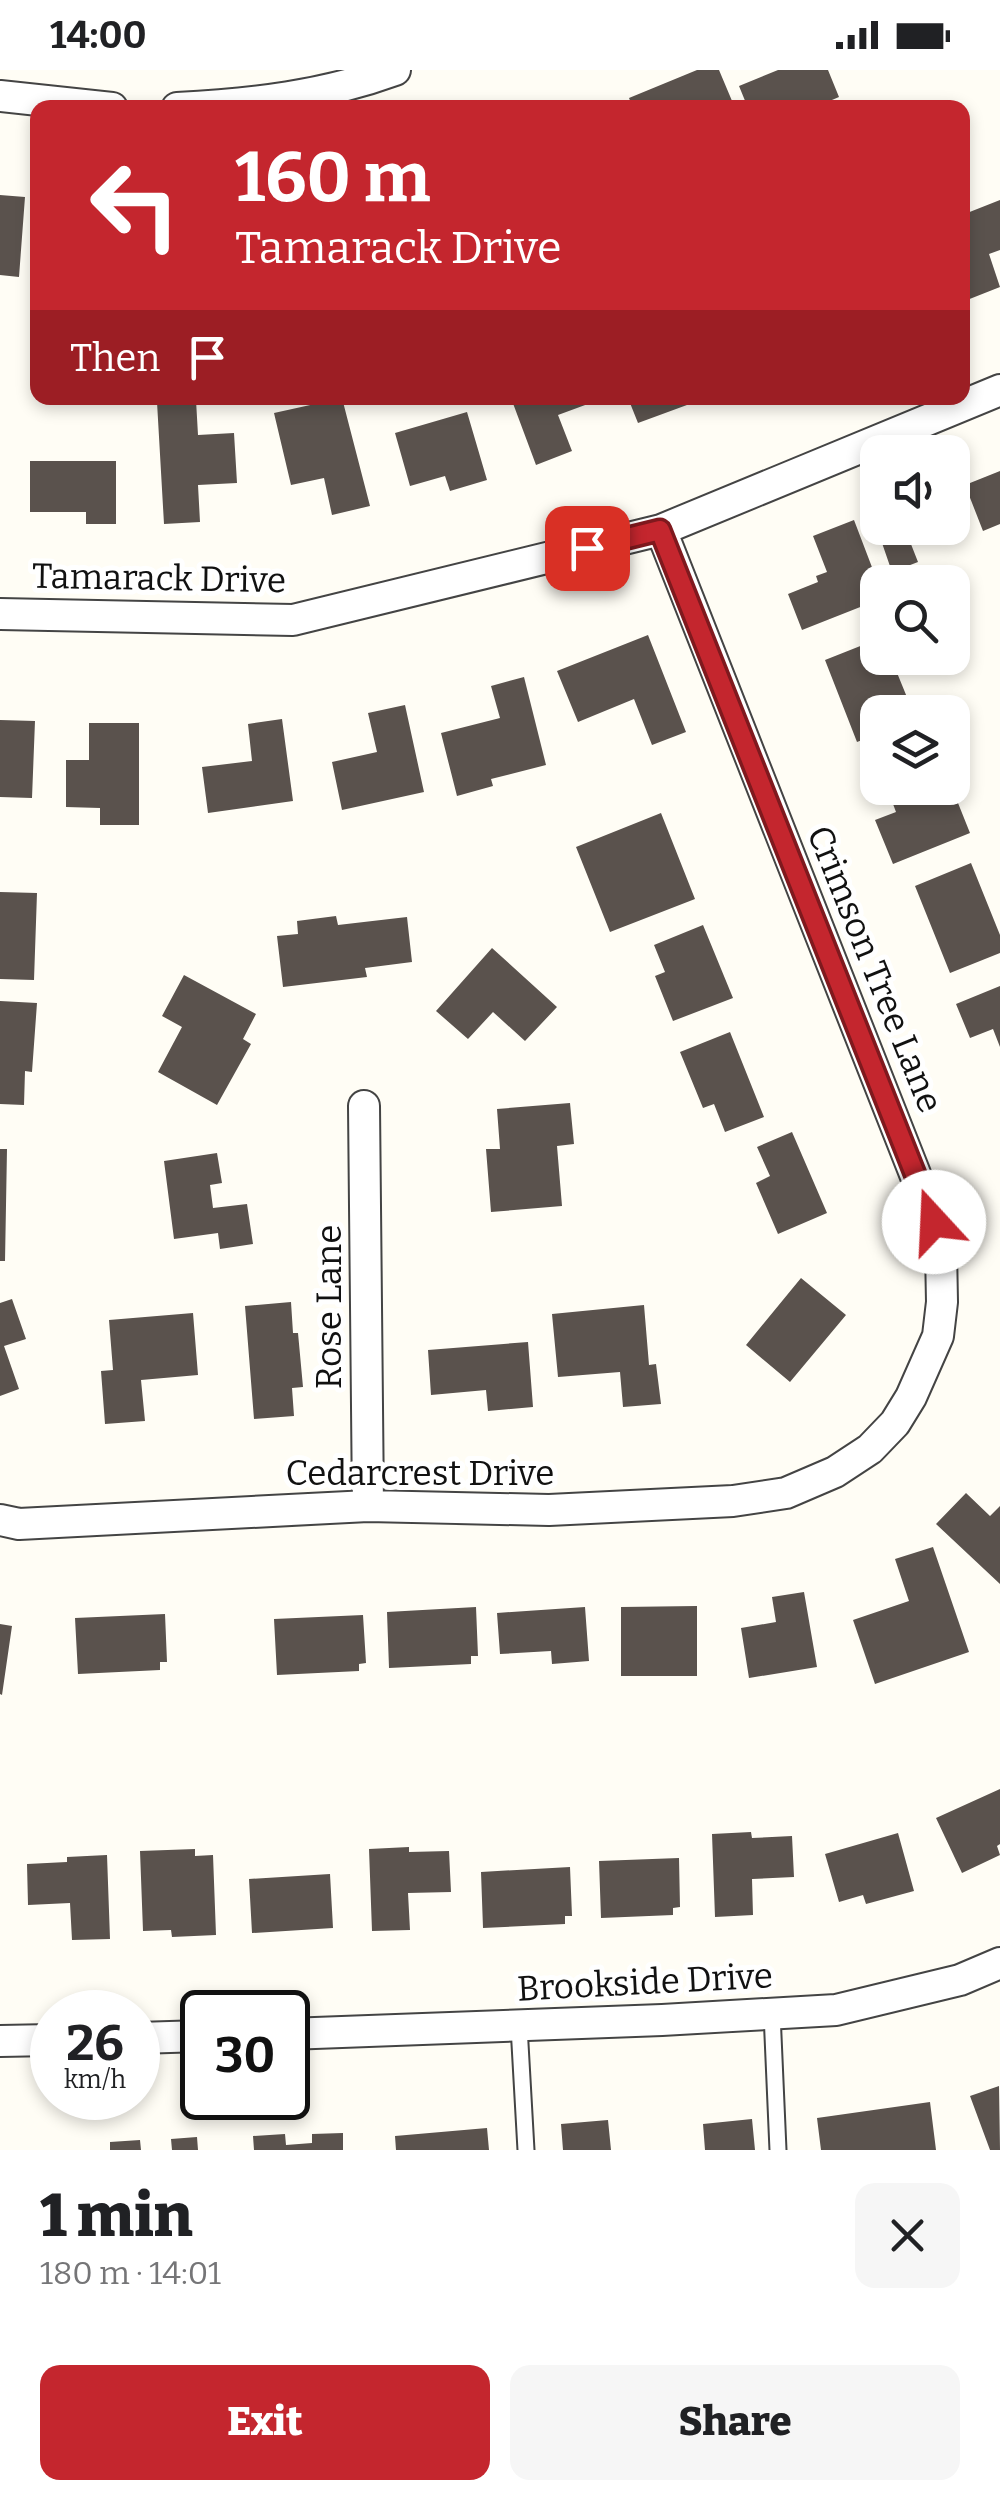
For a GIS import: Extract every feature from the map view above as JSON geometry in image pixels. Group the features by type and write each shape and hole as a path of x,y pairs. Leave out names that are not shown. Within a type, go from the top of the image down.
{"street":[{"path":"282,100 395,70"},
{"path":"0,96 37,100"},
{"name":"Tamarack Drive","path":"970,402 1000,390"},
{"name":"Tamarack Drive","path":"0,614 293,620 660,530 964,405"},
{"name":"Crimson Tree Lane","path":"660,530 921,1186 940,1250 942,1302 938,1336 926,1367 894,1423 870,1449 836,1472"},
{"name":"Rose Lane","path":"364,1106 368,1506"},
{"name":"Cedarcrest Drive","path":"0,1520 19,1524 368,1506 549,1510 733,1501 786,1493 836,1472"},
{"name":"Brookside Drive","path":"310,2033 836,2010 960,1980 1000,1962"},
{"path":"0,2041 30,2040"}],"lane":[{"path":"772,2013 778,2150"},
{"path":"518,2026 526,2150"}],"building":[{"path":"697,70 719,70 732,100 630,100"},
{"path":"778,70 828,70 839,97 745,100 739,86"},
{"path":"0,195 25,197 19,277 0,275"},
{"path":"1000,200 1000,250 989,254 1000,287 970,299 970,212"},
{"path":"157,405 196,405 198,435 234,433 237,483 198,485 200,522 164,524"},
{"path":"310,405 344,405 370,506 332,515 324,478 291,485 274,413"},
{"path":"514,405 585,405 558,415 572,451 536,465"},
{"path":"631,405 687,405 638,423"},
{"path":"467,412 487,480 450,491 445,476 410,486 395,433"},
{"path":"30,461 116,461 116,524 86,524 86,512 30,512"},
{"path":"1000,471 1000,524 983,531 970,498 970,483"},
{"path":"854,520 860,545 864,545 871,565 860,565 860,607 802,630 788,594 818,582 816,576 827,572 813,536"},
{"path":"883,545 911,545 918,562 890,565"},
{"path":"648,635 686,732 652,745 634,699 578,722 557,671"},
{"path":"860,646 860,675 898,675 906,695 860,695 857,742 825,660"},
{"path":"524,677 546,765 491,779 493,786 457,796 441,733 500,718 491,686"},
{"path":"405,705 424,792 342,810 332,762 377,752 368,713"},
{"path":"282,719 293,801 208,813 202,767 252,761 248,724"},
{"path":"0,720 35,721 32,798 0,797"},
{"path":"89,723 139,723 139,825 100,825 100,808 66,807 66,760 89,760"},
{"path":"893,805 959,805 970,833 893,864 875,820 896,812"},
{"path":"661,813 695,899 610,932 576,847"},
{"path":"971,863 1000,935 1000,953 950,973 915,886"},
{"path":"0,892 37,893 34,980 0,979"},
{"path":"336,916 338,925 407,917 412,962 365,968 367,977 283,987 277,936 298,934 297,921"},
{"path":"703,925 733,998 673,1021 655,976 665,972 654,945"},
{"path":"492,948 557,1007 525,1041 493,1012 468,1039 436,1011"},
{"path":"184,975 256,1014 243,1039 251,1044 217,1105 158,1072 182,1027 162,1016"},
{"path":"1000,986 1000,1047 993,1029 970,1038 956,1004"},
{"path":"0,1001 37,1003 32,1072 25,1071 24,1105 0,1104"},
{"path":"730,1032 764,1117 725,1132 714,1104 703,1108 680,1052"},
{"path":"570,1103 574,1144 557,1146 562,1206 491,1212 486,1149 500,1149 497,1109"},
{"path":"792,1132 827,1213 778,1234 756,1183 770,1176 757,1147"},
{"path":"0,1149 7,1149 5,1261 0,1261"},
{"path":"217,1153 222,1183 210,1185 213,1208 247,1204 253,1244 220,1249 218,1233 174,1239 164,1161"},
{"path":"801,1278 846,1315 790,1382 746,1345"},
{"path":"12,1299 26,1339 4,1346 19,1389 0,1396 0,1303"},
{"path":"291,1302 303,1387 292,1388 294,1416 254,1419 245,1306"},
{"path":"644,1305 649,1365 656,1364 661,1404 623,1407 620,1372 558,1377 552,1314"},
{"path":"193,1313 198,1375 141,1380 145,1421 105,1424 101,1371 113,1370 109,1320"},
{"path":"528,1342 533,1407 488,1411 486,1390 431,1395 428,1350"},
{"path":"966,1493 990,1516 1000,1506 1000,1584 936,1524"},
{"path":"933,1547 969,1652 875,1684 853,1620 909,1601 895,1559"},
{"path":"804,1592 817,1667 749,1678 741,1628 776,1622 772,1597"},
{"path":"697,1606 697,1676 621,1676 621,1607"},
{"path":"476,1607 478,1656 471,1656 471,1664 389,1668 387,1612"},
{"path":"585,1607 589,1661 552,1664 551,1651 500,1654 497,1613"},
{"path":"165,1614 167,1662 160,1662 160,1670 78,1674 75,1618"},
{"path":"363,1615 366,1663 359,1664 359,1671 277,1675 274,1619"},
{"path":"0,1624 12,1626 2,1695 0,1694"},
{"path":"1000,1789 1000,1855 962,1873 936,1818"},
{"path":"751,1832 752,1838 792,1836 794,1877 752,1879 753,1915 715,1917 712,1834"},
{"path":"898,1833 914,1891 866,1904 863,1895 839,1902 825,1854"},
{"path":"409,1847 409,1852 449,1851 451,1892 408,1893 410,1930 372,1931 369,1849"},
{"path":"195,1849 195,1856 213,1855 216,1935 172,1937 171,1930 143,1931 140,1851"},
{"path":"107,1855 110,1939 72,1940 70,1903 28,1905 27,1864"},
{"path":"679,1858 680,1907 673,1908 673,1915 601,1918 599,1861"},
{"path":"570,1867 572,1916 565,1916 565,1924 483,1928 481,1872"},
{"path":"330,1874 333,1928 252,1933 249,1879"},
{"path":"999,2086 1000,2150 990,2150 970,2096"},
{"path":"930,2102 936,2150 821,2150 817,2118"},
{"path":"752,2119 755,2150 705,2150 703,2124"},
{"path":"608,2120 611,2150 563,2150 561,2124"},
{"path":"487,2128 489,2150 396,2150 395,2136"},
{"path":"343,2133 343,2150 254,2150 253,2136 285,2134 286,2145 312,2143 312,2134"},
{"path":"197,2137 198,2150 172,2150 171,2139"},
{"path":"140,2140 141,2150 110,2150 110,2142"}],"route":[{"path":"587,548 660,530 934,1222"}]}
